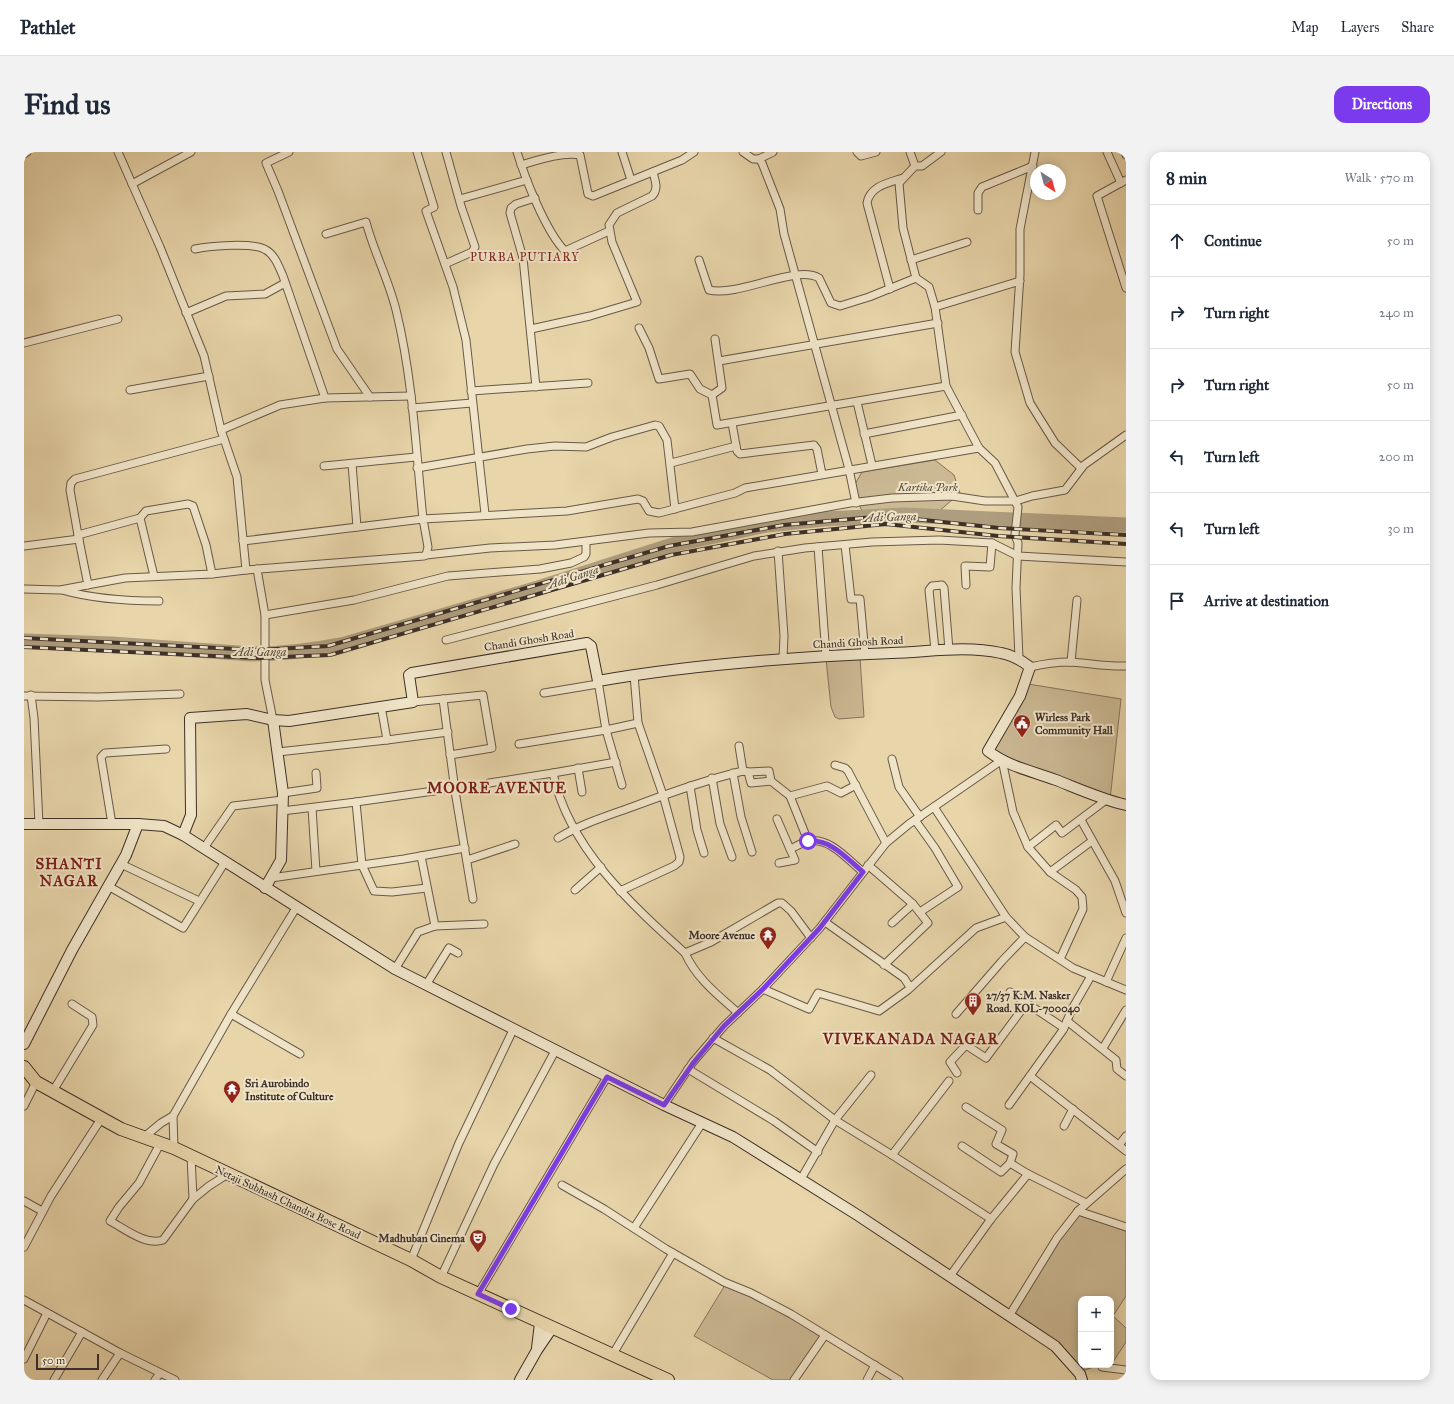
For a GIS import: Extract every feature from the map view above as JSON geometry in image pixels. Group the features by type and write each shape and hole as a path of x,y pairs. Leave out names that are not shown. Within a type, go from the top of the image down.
{"main road":[{"name":"Netaji Subhash Chandra Bose Road","path":"24,1067 36,1082 101,1119 143,1138 174,1148 411,1260 441,1277 668,1380"}],"street":[{"path":"118,152 204,356 221,430 237,477 246,570"},
{"path":"132,184 191,152"},
{"path":"289,152 266,163 278,191 337,349 370,397"},
{"path":"417,152 434,207 426,211 455,294 466,340 485,514"},
{"path":"445,264 472,252 475,247 446,152"},
{"path":"517,152 535,198 557,242 564,251 609,231"},
{"path":"622,152 631,180"},
{"path":"521,165 554,156 580,155 588,194 593,196 682,160 694,152"},
{"path":"743,152 753,159 759,159 773,152"},
{"path":"857,152 861,156 876,152"},
{"path":"910,152 915,166"},
{"path":"941,152 922,166 915,166 899,183 903,228 916,278 929,287 935,307 946,386 979,448 995,463 1017,504 1015,535 1018,543 1016,588 1019,658"},
{"path":"1033,164 1035,152"},
{"path":"1107,152 1123,182 1097,196 1126,288"},
{"path":"759,159 775,193 813,343 849,469 856,502"},
{"path":"978,210 978,193 982,187 1030,167"},
{"path":"531,329 590,316 637,302 609,231 612,218 617,213 652,196 656,192 657,188 653,172"},
{"path":"890,289 867,203 868,194 884,184 904,178"},
{"path":"460,199 527,180"},
{"path":"1030,181 1020,229 1020,281 1015,352 1030,403 1055,443 1083,467"},
{"path":"535,198 516,204 511,208 510,213 523,258 536,387"},
{"path":"326,234 366,222 390,288 397,314 411,396 416,457 423,519 428,547 426,555"},
{"path":"911,260 967,242"},
{"path":"195,249 206,247 260,247 267,250 275,260 285,283 325,398"},
{"path":"699,260 707,288 713,291 749,287 795,275 806,274 819,278 831,303 840,306 869,297 916,278"},
{"path":"935,307 1020,281"},
{"path":"186,313 226,296 265,294 285,283"},
{"path":"24,343 118,319"},
{"path":"719,361 813,343 938,322"},
{"path":"639,328 649,348 659,379 690,374 700,389 712,395"},
{"path":"712,395 722,388 715,339"},
{"path":"130,390 209,376"},
{"path":"471,391 588,383"},
{"path":"712,395 717,426 946,386"},
{"path":"221,430 280,405 325,398 411,396"},
{"path":"857,402 872,465"},
{"path":"412,408 472,403"},
{"path":"864,434 962,415"},
{"path":"732,423 737,451 742,455 814,445 817,449 822,474"},
{"path":"418,468 527,449 555,446 586,447 612,437 655,425 659,426 667,440 671,463 675,509"},
{"path":"24,589 60,590 125,578 212,574 490,548 586,542 649,533 700,530 856,502 892,498 952,496 1017,504 1032,496 1066,490 1083,467 1126,435"},
{"path":"88,585 70,490 71,483 75,479 224,439"},
{"path":"671,463 736,446"},
{"path":"243,541 423,519 485,514 567,511 638,499 643,501 649,510 659,513 735,493 745,488 872,465 979,448"},
{"path":"324,466 416,457"},
{"path":"352,464 357,527"},
{"path":"24,546 79,537 140,518 146,511 188,504 194,506 212,574"},
{"path":"140,518 154,576"},
{"path":"446,640 657,585 734,561 778,551 845,544 932,540 992,543 1018,556 1126,562"},
{"path":"265,615 361,598 448,576 540,568 571,563 584,557 586,554 586,542"},
{"path":"966,585 965,566 990,566 992,543"},
{"path":"845,544 852,599 860,599 865,654"},
{"path":"818,547 826,656"},
{"path":"778,551 784,636 783,658"},
{"path":"257,569 265,615 265,680 278,752 282,801 281,860 265,888"},
{"path":"936,650 929,590 932,586 942,585 944,588 949,650"},
{"path":"60,590 76,594 122,600 159,601"},
{"path":"1071,662 1077,600"},
{"name":"Chandi Ghosh Road","path":"413,702 409,679 409,675 412,673 587,643 591,646 598,683 634,675 783,658 962,649 1000,653 1019,658 1030,667"},
{"path":"1126,666 1102,666 1071,662 1047,663 1030,667 1020,696 988,751 1002,760 1023,770 1054,779 1106,800 1126,805"},
{"path":"620,891 674,866 679,862 680,857 663,795 638,723 634,675"},
{"path":"544,693 598,683 606,730 622,785"},
{"path":"39,824 34,718 28,695 98,697 180,694"},
{"path":"183,835 191,815 190,718 248,714 273,720 289,720 328,716 381,706 483,694 492,748 450,755"},
{"path":"443,699 450,755 473,899"},
{"path":"381,706 387,740"},
{"path":"519,744 606,730 638,723"},
{"path":"278,752 448,732"},
{"path":"738,746 751,783 771,781"},
{"path":"112,824 101,757 105,753 166,749"},
{"path":"892,759 899,787 958,887 920,912"},
{"path":"664,1105 688,1069 713,1038 763,989 811,938 886,843 934,807 1002,760"},
{"path":"1002,760 1013,812 1028,847 1050,872 1076,890 1082,897 1083,909 1060,959"},
{"path":"489,783 616,762"},
{"path":"835,765 845,768 856,785 886,843"},
{"path":"578,768 582,792"},
{"path":"558,838 575,828 712,778 734,773 769,771 771,781 790,796 808,841"},
{"path":"204,848 233,806 282,801 317,788 316,773"},
{"path":"552,773 561,803 575,828 601,867 620,891 685,953 691,966 704,982 738,1013"},
{"path":"734,773 741,817 752,852"},
{"path":"712,778 719,819 732,857"},
{"path":"790,796 827,786 840,793 856,785"},
{"path":"690,786 697,830 704,853"},
{"path":"282,801 312,808 455,788"},
{"path":"1028,847 1056,825 1062,833 1106,800"},
{"path":"356,802 362,865 374,891 392,892 427,888"},
{"path":"934,807 1006,917 1025,937 1091,976 1126,990"},
{"path":"312,808 316,871"},
{"path":"777,819 795,860 779,863"},
{"path":"1081,820 1115,881 1126,913"},
{"path":"24,824 138,824 164,826 183,835 296,908 395,969 607,1077 733,1137 950,1276 1055,1346 1080,1374 1082,1380"},
{"path":"24,1044 72,950 121,864 138,824"},
{"path":"790,849 808,841 821,841 833,847 863,872"},
{"path":"1050,872 1092,842"},
{"path":"467,860 515,844"},
{"path":"270,878 421,856 465,848"},
{"path":"421,856 435,926"},
{"path":"108,886 181,928 186,926 199,901 225,862"},
{"path":"121,864 199,901"},
{"path":"868,865 913,904 928,923 884,965"},
{"path":"575,890 601,867"},
{"path":"685,953 711,942 778,903 782,903 791,911 811,938"},
{"path":"892,923 913,904"},
{"path":"143,1138 173,1116 231,1014 296,908"},
{"path":"763,989 809,1009 818,993 879,1012 910,987 976,928 1006,917"},
{"path":"825,922 904,978 910,987"},
{"path":"395,969 418,932 435,926 484,924"},
{"path":"956,1014 1025,937"},
{"path":"1106,982 1126,938"},
{"path":"426,985 449,948 458,953"},
{"path":"1009,1105 1065,1024 1091,976"},
{"path":"1010,992 1026,1004 1065,1024 1103,1048 1116,1060 1117,1069 1126,1076"},
{"path":"53,1091 93,1025 92,1017 72,1004"},
{"path":"957,1073 950,1062 966,1045 986,1058 1026,1004"},
{"path":"1103,1048 1126,1010"},
{"path":"231,1014 300,1054"},
{"path":"411,1260 459,1143 513,1030"},
{"path":"713,1038 770,1070 835,1120 991,1219"},
{"path":"441,1277 494,1164 555,1051"},
{"path":"688,1069 774,1121 818,1152"},
{"path":"800,1179 818,1152 835,1120 871,1075"},
{"path":"1030,1076 1126,1151"},
{"path":"478,1294 607,1077"},
{"path":"892,1155 949,1081"},
{"path":"24,1106 36,1082"},
{"path":"962,1146 1001,1172 1010,1162 1013,1154 996,1144 1002,1130 966,1107"},
{"path":"1064,1126 1074,1109"},
{"path":"173,1116 174,1148"},
{"path":"24,1247 42,1211 101,1119"},
{"path":"634,1228 702,1123"},
{"path":"1119,1145 1126,1136"},
{"path":"160,1144 139,1183 119,1207 110,1222 155,1243 163,1240 193,1200 200,1193 228,1174"},
{"path":"191,1156 193,1200"},
{"path":"1010,1162 1028,1174 1086,1203"},
{"path":"1008,1316 1057,1238 1078,1211 1126,1170"},
{"path":"950,1276 991,1219 1028,1174"},
{"path":"562,1185 673,1253 724,1282 752,1293 899,1380"},
{"path":"24,1201 42,1211"},
{"path":"1078,1211 1126,1227"},
{"path":"612,1354 673,1253"},
{"path":"24,1300 120,1353 175,1380"},
{"path":"24,1359 47,1313"},
{"path":"537,1350 540,1323"},
{"path":"520,1380 537,1350 552,1328"},
{"path":"54,1380 82,1332"},
{"path":"794,1380 825,1335"},
{"path":"102,1380 120,1353"},
{"path":"867,1380 875,1365"},
{"path":"1110,1368 1126,1370"},
{"path":"155,1380 160,1373"}],"green space":[{"name":"Kartika Park","path":"935,460 954,475 960,493 937,513 864,514 851,491 862,472"},
{"path":"860,658 864,717 839,719 835,717 831,707 826,659"},
{"path":"1028,684 1121,699 1110,800 992,751"},
{"path":"1079,1215 1126,1230 1126,1296 1114,1314 1114,1296 1078,1296 1078,1365 1067,1353 1049,1338 1008,1315 1057,1241"},
{"path":"725,1285 745,1291 821,1336 792,1380 773,1380 694,1336"},
{"path":"1114,1317 1126,1328 1126,1342 1114,1360"},
{"path":"1080,1368 1091,1368 1082,1371"}],"waterway":[{"name":"Adi Ganga","path":"24,641 112,644 252,654 299,651 345,644 538,588 676,544 767,525 824,519 904,515 1126,525"}],"railway":[{"path":"24,638 258,650 328,646 669,546 784,525 886,516 999,528 1126,535"},
{"path":"24,647 258,658 330,655 671,555 785,534 886,524 998,536 1126,544"}],"place":[{"name":"Wirless Park Community Hall","path":"1022,738"},
{"name":"Moore Avenue","path":"768,950"},
{"name":"27/37 K.M. Nasker Road. KOL-700040","path":"973,1016"},
{"name":"Sri Aurobindo Institute of Culture","path":"232,1104"},
{"name":"Madhuban Cinema","path":"478,1253"}],"district":[{"name":"PURBA PUTIARY","path":"525,257"},
{"name":"MOORE AVENUE","path":"497,788"},
{"name":"SHANTI NAGAR","path":"69,872"},
{"name":"VIVEKANADA NAGAR","path":"911,1039"}],"route":[{"path":"511,1309 478,1294 607,1077 664,1105 688,1069 724,1026 798,953 819,929 863,872 825,842 817,840 808,841"}]}
